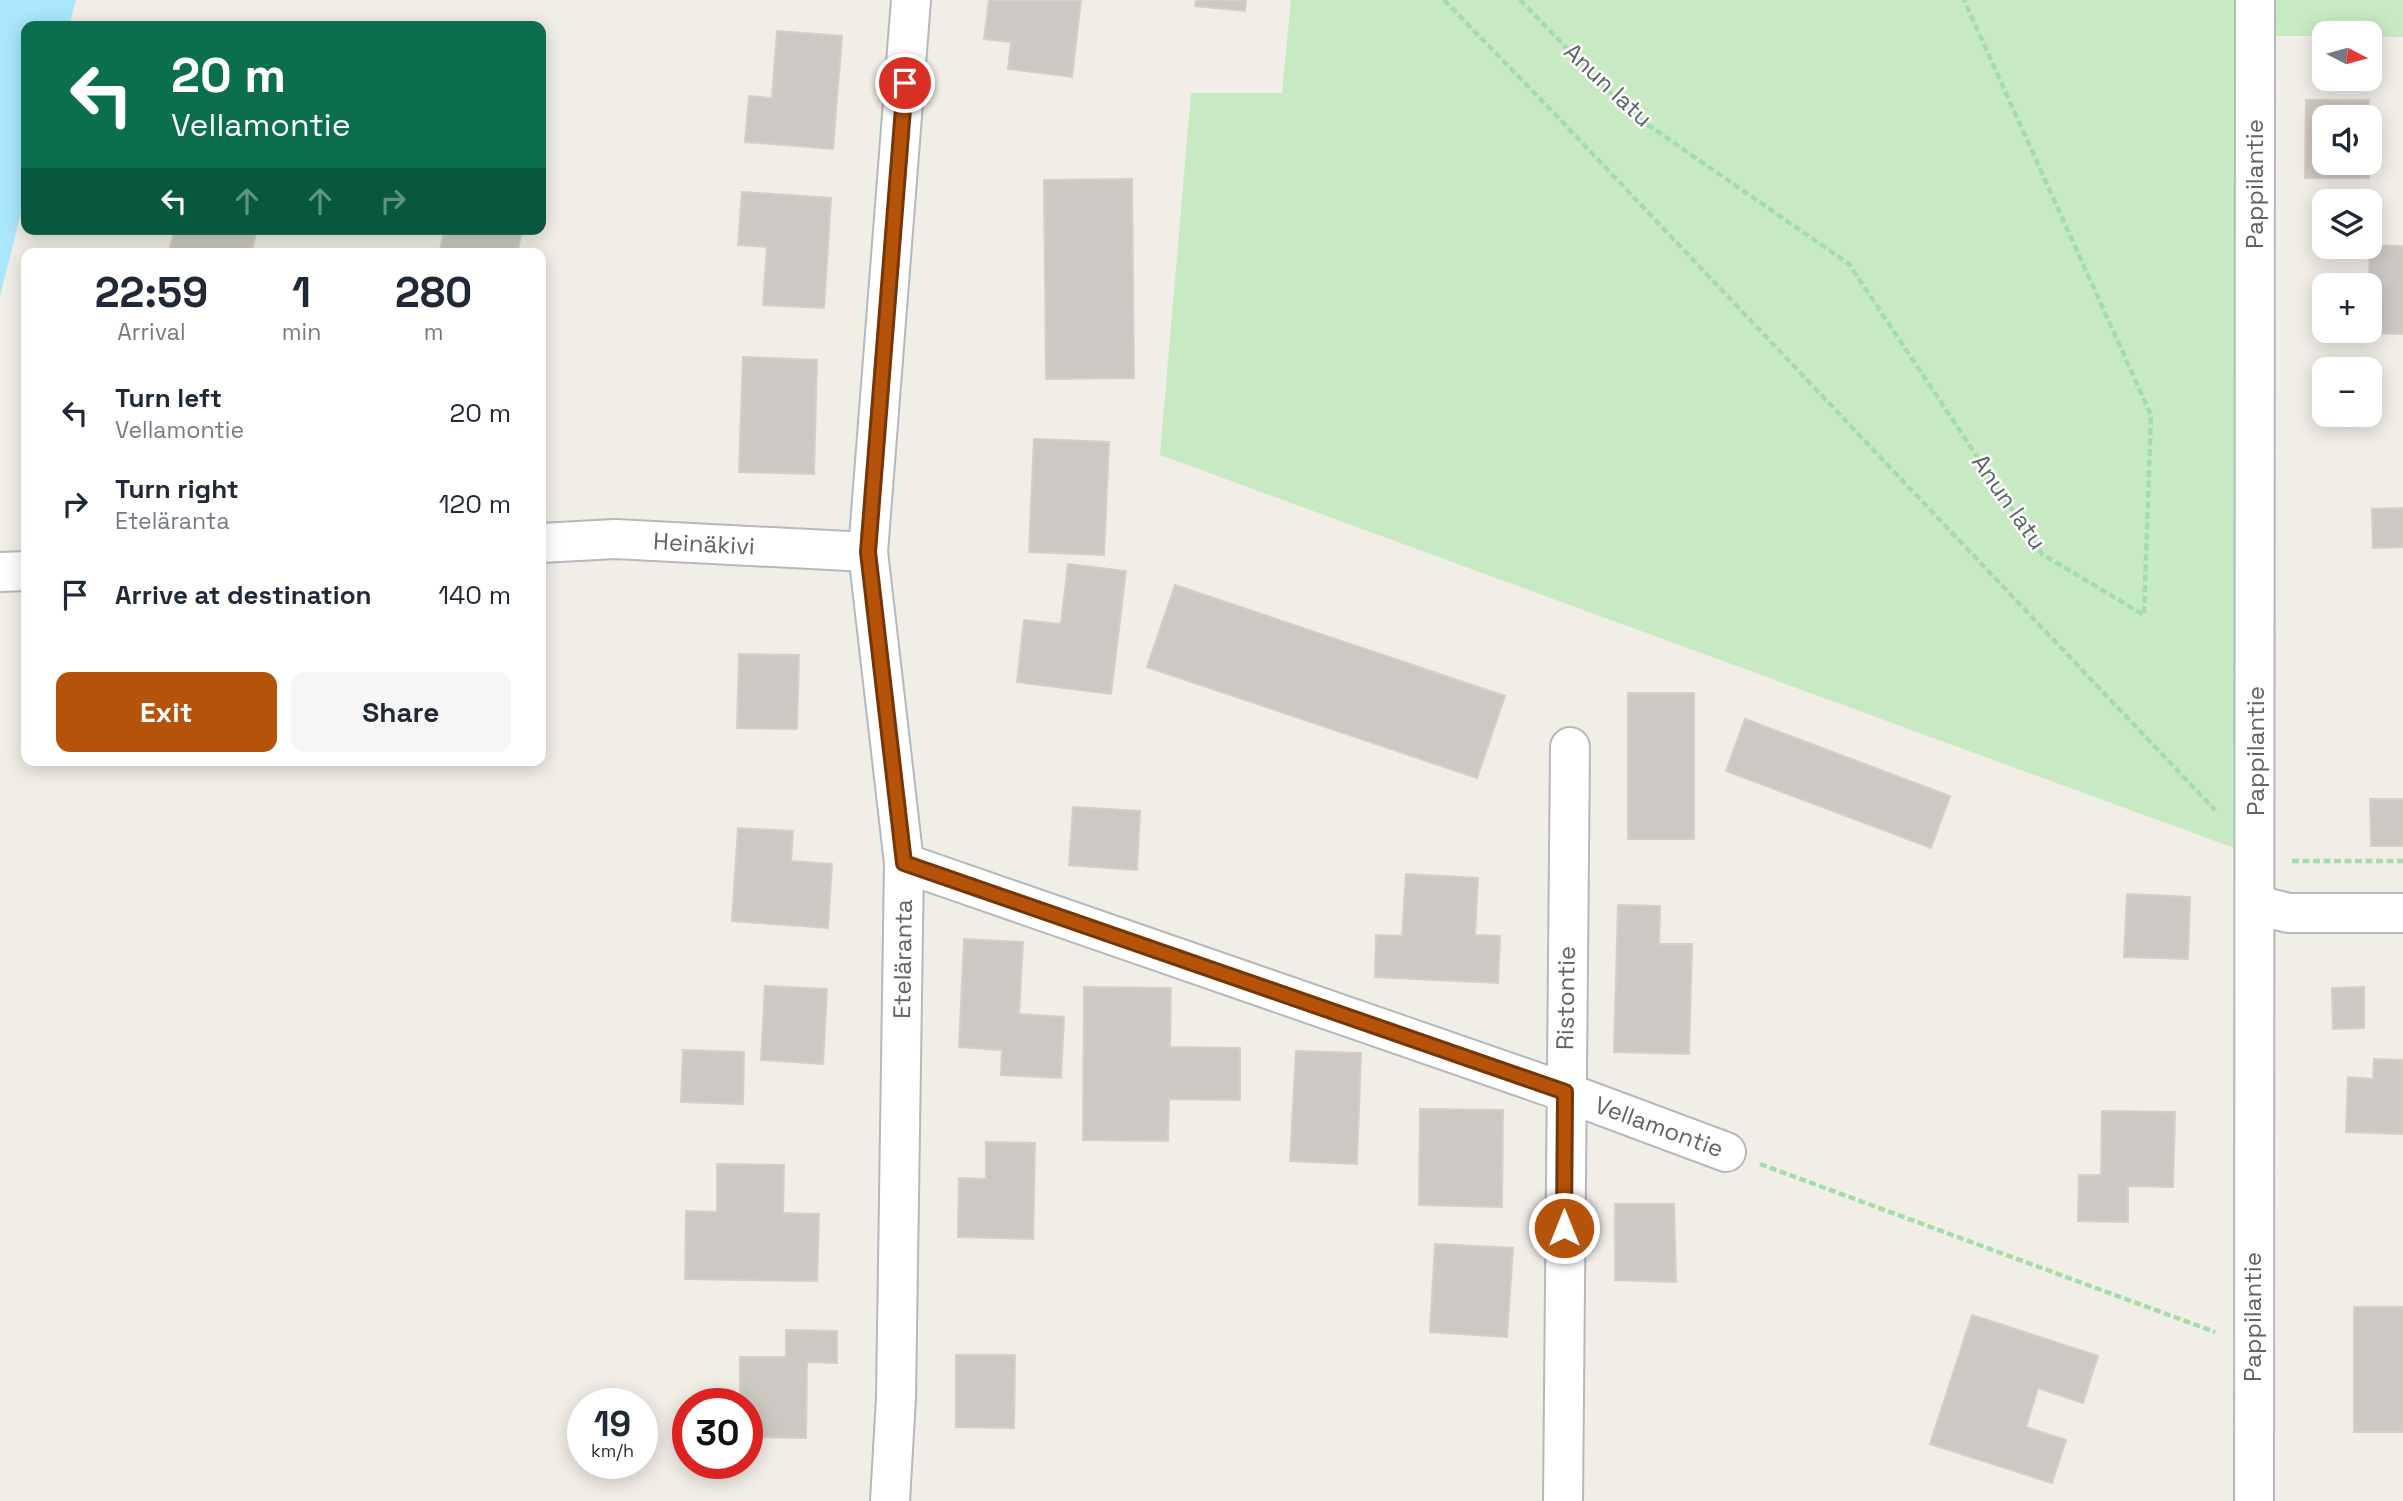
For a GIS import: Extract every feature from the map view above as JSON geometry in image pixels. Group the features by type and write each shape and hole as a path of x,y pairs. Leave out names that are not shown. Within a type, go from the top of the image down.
{"street":[{"name":"Eteläranta","path":"890,1501 896,1398 904,863 868,552 911,0"},
{"name":"Pappilantie","path":"2254,1501 2252,1345 2256,905 2255,0"},
{"name":"Heinäkivi","path":"546,543 615,539 868,552"},
{"path":"0,572 21,571"},
{"name":"Ristontie","path":"1563,1501 1570,747"},
{"name":"Vellamontie","path":"904,863 1565,1092 1726,1152"},
{"path":"2256,905 2289,913 2403,912"}],"path":[{"path":"1444,0 2224,820"},
{"name":"Anun latu","path":"1520,0 1628,111 1849,264 2042,554 2144,615 2151,415 1964,0"},
{"path":"2289,862 2403,861"},
{"name":"Vellamontie","path":"1726,1152 2252,1345"}],"green space":[{"path":"1291,0 2403,0 2403,37 2382,37 2382,21 2312,21 2312,36 2240,36 2245,852 1160,455 1191,93 1282,93"}],"water":[{"path":"0,0 76,0 70,21 21,21 21,213 0,296"}],"building":[{"path":"989,0 1081,0 1072,77 1008,69 1011,42 984,39"},
{"path":"1196,0 1246,0 1245,11 1195,6"},
{"path":"777,31 842,36 833,149 745,142 749,96 772,98"},
{"path":"2306,100 2369,100 2369,105 2312,105 2312,175 2369,175 2369,178 2305,178"},
{"path":"1132,179 1134,378 1046,379 1044,180"},
{"path":"742,192 831,198 824,308 763,305 767,247 738,245"},
{"path":"173,235 256,235 252,248 170,248"},
{"path":"444,235 521,235 518,248 440,248"},
{"path":"2382,245 2403,246 2403,334 2382,333 2382,273 2369,273 2370,259 2382,259"},
{"path":"743,357 817,360 814,474 739,472"},
{"path":"1034,439 1109,442 1104,555 1029,552"},
{"path":"2403,508 2403,547 2373,548 2372,509"},
{"path":"1068,564 1126,571 1111,694 1017,682 1024,620 1061,624"},
{"path":"1175,585 1505,696 1477,778 1147,667"},
{"path":"739,654 799,655 797,729 737,728"},
{"path":"1628,693 1694,693 1694,839 1628,839"},
{"path":"1745,719 1950,796 1931,848 1726,771"},
{"path":"2370,799 2403,799 2403,846 2371,846"},
{"path":"1073,807 1140,811 1137,870 1069,865"},
{"path":"738,828 793,831 791,861 832,864 828,928 732,921"},
{"path":"1406,874 1478,878 1475,935 1500,936 1498,983 1375,977 1376,935 1402,936"},
{"path":"2127,894 2190,897 2188,959 2124,957"},
{"path":"1618,905 1660,906 1659,944 1692,944 1689,1054 1614,1052"},
{"path":"964,939 1023,942 1019,1014 1064,1017 1061,1078 1001,1075 1002,1050 959,1047"},
{"path":"765,986 827,989 823,1064 761,1060"},
{"path":"1084,987 1171,988 1170,1047 1240,1048 1240,1100 1169,1099 1168,1141 1083,1140"},
{"path":"2364,987 2364,1028 2333,1029 2332,988"},
{"path":"683,1050 744,1052 743,1104 681,1102"},
{"path":"1296,1051 1361,1053 1357,1164 1290,1161"},
{"path":"2374,1059 2402,1060 2403,1134 2346,1132 2348,1077 2373,1079"},
{"path":"1420,1109 1503,1110 1502,1207 1419,1205"},
{"path":"2102,1111 2175,1112 2173,1187 2128,1186 2128,1222 2078,1221 2079,1175 2101,1175"},
{"path":"986,1142 1035,1143 1033,1239 958,1237 959,1178 986,1179"},
{"path":"717,1164 784,1165 783,1213 819,1214 817,1281 685,1279 686,1211 717,1212"},
{"path":"1615,1204 1674,1204 1676,1282 1615,1280"},
{"path":"1435,1244 1513,1248 1507,1337 1430,1332"},
{"path":"2354,1307 2403,1307 2403,1432 2354,1432"},
{"path":"1972,1315 2098,1356 2083,1403 2038,1388 2026,1427 2066,1440 2052,1483 1930,1444"},
{"path":"786,1330 837,1331 837,1363 807,1362 806,1438 763,1437 763,1388 740,1388 740,1357 786,1357"},
{"path":"956,1355 1015,1355 1014,1428 956,1427"}],"route":[{"path":"905,83 868,552 904,863 1565,1092 1564,1228"}]}
